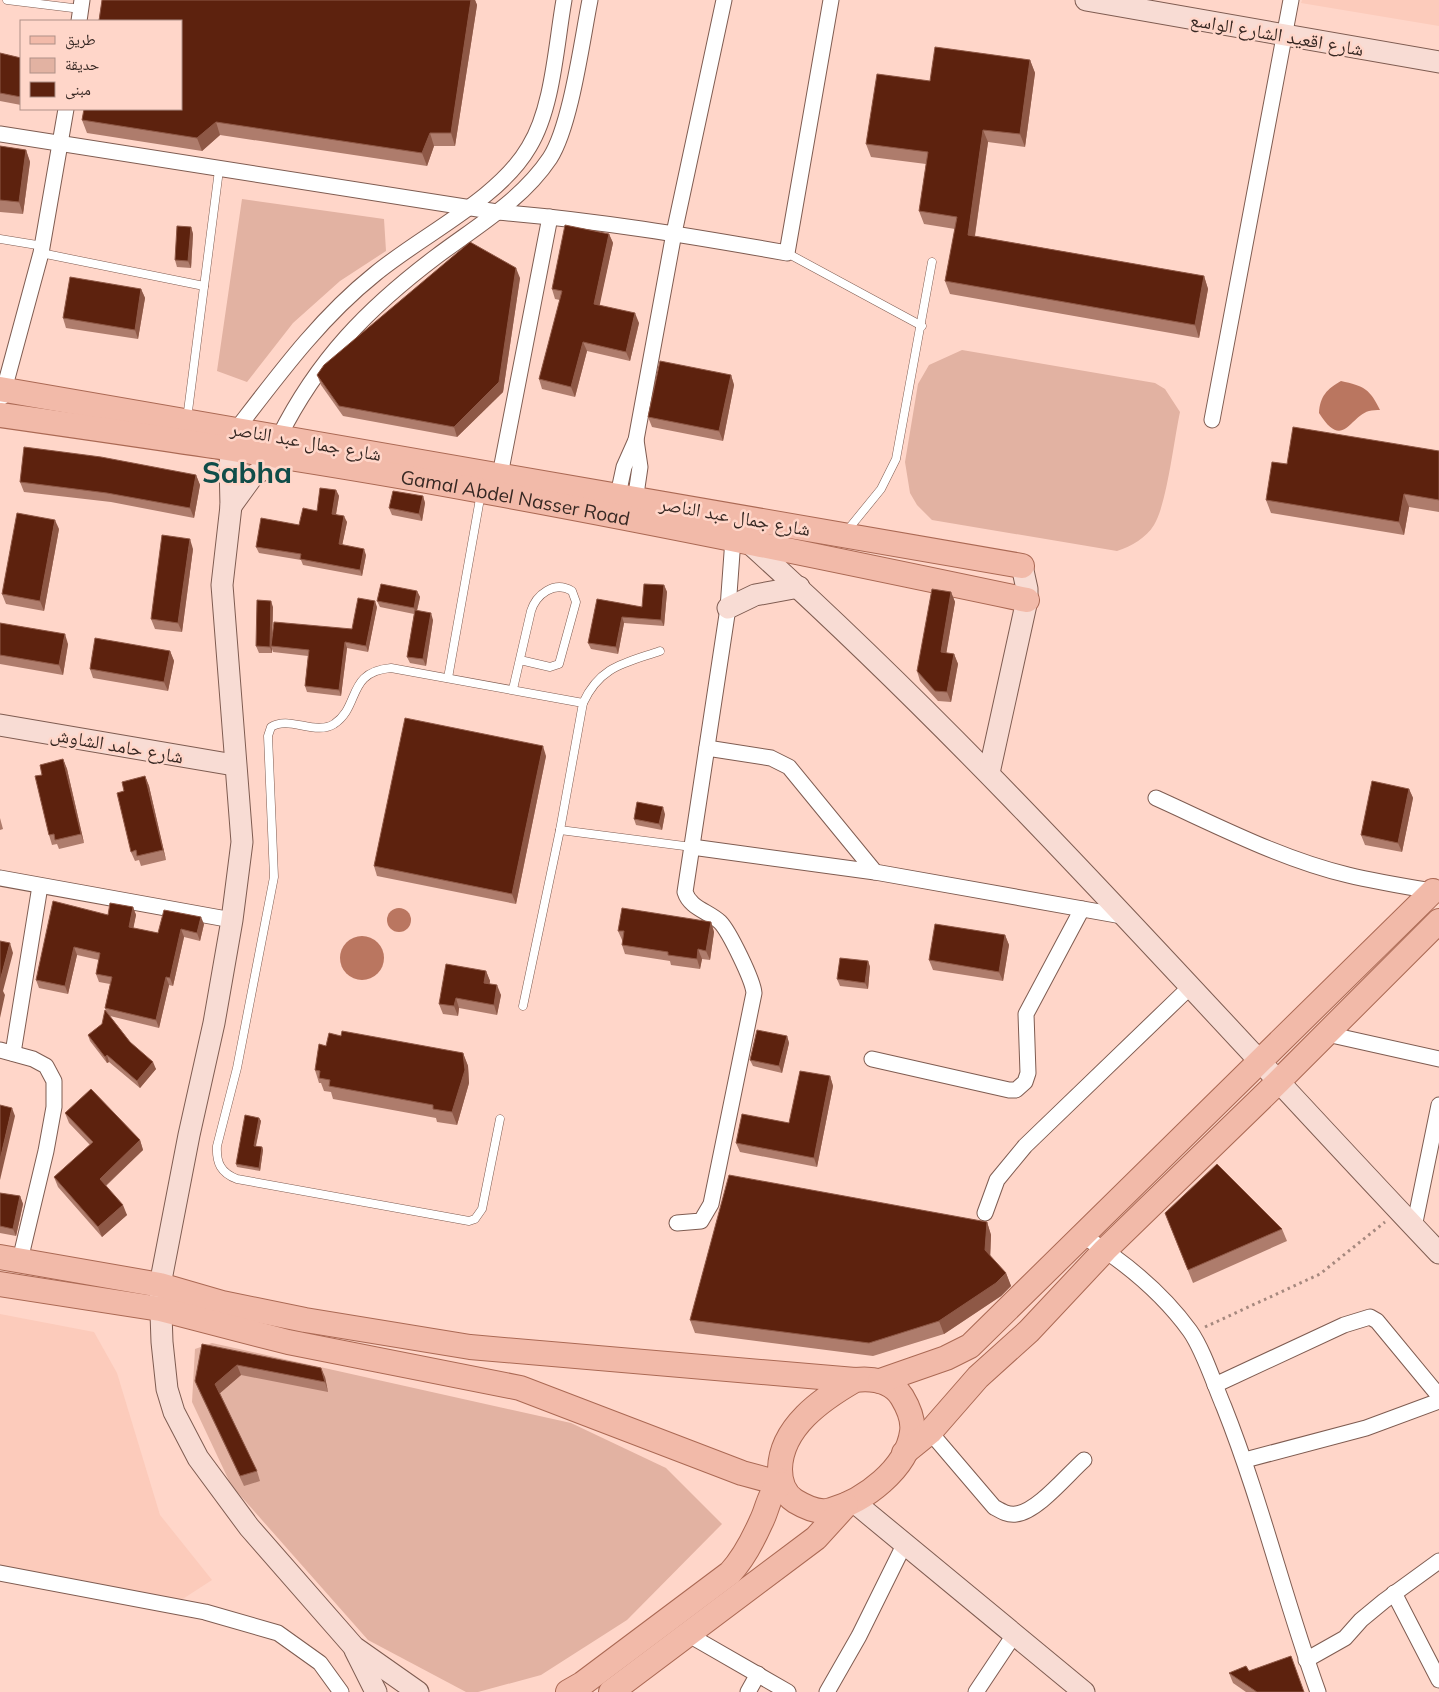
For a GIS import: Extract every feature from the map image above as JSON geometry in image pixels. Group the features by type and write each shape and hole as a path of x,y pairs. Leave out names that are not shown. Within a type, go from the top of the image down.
{"main road":[{"name":"شارع جمال عبد الناصر","path":"1,395 186,421 234,439"},
{"name":"Gamal Abdel Nasser Road","path":"0,415 234,439 482,490 625,507 741,541 1027,600"},
{"name":"شارع جمال عبد الناصر","path":"280,447 500,475 625,507 754,518 844,536 1022,566"},
{"path":"10,1259 160,1285 222,1303 305,1320 470,1347 880,1381 929,1365 970,1346 1436,892"},
{"path":"904,1453 930,1432 978,1377 1028,1331 1105,1250 1439,922"},
{"path":"0,1284 160,1309 288,1342 520,1388 742,1474 780,1482 792,1499 809,1509 828,1511 850,1504"},
{"path":"568,1692 582,1684 730,1573 740,1562 773,1492 780,1482 780,1460 784,1445 795,1428 819,1404 855,1380"},
{"path":"610,1692 689,1635 816,1538 850,1504 874,1489 891,1472 904,1453 912,1432 910,1411 899,1392 880,1381"}],"street":[{"path":"418,1692 354,1647 249,1527 198,1458 169,1401 160,1309 160,1285 189,1135 214,1024 232,920 242,842 234,765 222,586 231,506 229,477 234,439 286,366 341,302 420,239 469,206 511,174 530,147 540,124 549,90 564,0"},
{"path":"231,506 252,477 280,447 299,397 350,332 386,296 526,189 551,156 564,122 590,0"},
{"path":"625,507 640,467 636,440 674,233 724,0"},
{"path":"0,134 219,170 469,206 497,212 550,216 674,233 787,253 831,0"},
{"name":"شارع اقعيد الشارع الواسع","path":"1086,0 1439,62"},
{"path":"1212,420 1291,0"},
{"path":"1,395 42,250 66,110"},
{"path":"500,475 550,216"},
{"path":"677,1223 701,1221 711,1204 754,993 751,980 722,923 692,904 687,898 686,892 728,608 741,541 754,518"},
{"path":"741,541 799,587 989,773 1439,1253"},
{"path":"989,773 1027,600 1027,589 1022,566"},
{"path":"728,608 755,595 799,587"},
{"name":"شارع حامد الشاوش","path":"0,725 234,765"},
{"path":"707,748 770,758 790,767 876,872"},
{"path":"1156,798 1260,845 1302,860 1347,875 1436,892"},
{"path":"692,847 876,872 1122,916"},
{"path":"0,878 232,920"},
{"path":"10,1259 48,1142 54,1107 54,1081 46,1066 33,1059 6,1051 40,886"},
{"path":"872,1059 1009,1090 1016,1090 1023,1086 1028,1073 1026,1014 1082,909"},
{"path":"985,1213 997,1180 1025,1146 1190,987"},
{"path":"1326,1034 1439,1059"},
{"path":"1414,1227 1439,1105"},
{"path":"1083,1236 1138,1274 1167,1302 1191,1333 1245,1460 1306,1660 1318,1692"},
{"path":"1214,1385 1344,1325 1370,1318 1377,1321 1439,1396"},
{"path":"1245,1460 1366,1428 1439,1401"},
{"path":"930,1432 994,1507 1004,1514 1016,1514 1030,1509 1084,1460"},
{"path":"850,1504 904,1545 1084,1692"},
{"path":"827,1692 859,1636 904,1545"},
{"path":"1306,1660 1345,1638 1361,1620 1394,1593 1439,1561"},
{"path":"0,1573 205,1612 278,1632 320,1663 341,1692"},
{"path":"1394,1593 1439,1680"},
{"path":"689,1635 788,1692"},
{"path":"976,1692 1014,1635"},
{"path":"354,1647 376,1692"},
{"path":"748,1692 758,1674"}],"lane":[{"path":"6,0 81,10"},
{"path":"186,421 219,170"},
{"path":"0,239 204,286"},
{"path":"787,253 922,326"},
{"path":"844,536 850,524 881,489 896,459 922,326 932,262"},
{"path":"448,678 482,490"},
{"path":"513,690 531,611 537,598 549,589 564,588 572,591 576,602 559,664 550,668 520,660"},
{"path":"523,1006 560,830 583,703 594,682 613,667 660,651"},
{"path":"500,1119 482,1209 475,1219 469,1221 238,1179 224,1171 216,1156 237,1068 274,877 268,731 271,727 280,724 320,728 334,724 343,713 362,680 370,673 380,669 391,668 583,703"},
{"path":"560,830 692,847"}],"path":[{"path":"1191,1333 1320,1274 1400,1210"}],"shaded area":[{"path":"1302,0 1439,0 1439,26 1301,3"},
{"path":"1341,381 1361,387 1373,397 1380,410 1362,414 1340,431 1334,430 1327,424 1319,413 1325,394"},
{"path":"399,908 408,911 411,920 408,929 399,932 390,929 387,920 390,911"},
{"path":"362,936 374,940 380,946 384,958 380,970 374,976 362,980 350,976 344,970 340,958 344,946 350,940"},
{"path":"0,1314 94,1332 117,1373 160,1515 212,1580 178,1602 0,1568"}],"green space":[{"path":"242,199 384,219 386,251 340,281 293,323 247,382 217,371"},
{"path":"962,350 1155,383 1165,389 1180,412 1163,502 1154,525 1143,538 1117,551 932,520 917,505 910,493 905,462 918,384 929,365"},
{"path":"212,1343 571,1423 666,1468 722,1524 627,1620 541,1675 478,1692 466,1692 368,1640 231,1485 192,1402 195,1349"}],"building":[{"path":"102,0 471,0 451,133 430,133 422,153 216,122 197,138 82,120 84,110 182,110 182,20 99,20"},
{"path":"935,47 1030,60 1020,134 983,130 968,235 1204,276 1195,325 945,281 957,217 919,211 928,152 866,144 877,74 930,81"},
{"path":"0,53 20,58 20,97 0,93"},
{"path":"0,146 26,150 19,202 0,200"},
{"path":"565,225 609,234 594,304 635,313 626,352 583,342 571,387 539,379 562,291 552,289"},
{"path":"177,226 191,227 188,261 175,260"},
{"path":"470,242 516,268 499,382 454,427 339,406 317,375 324,365"},
{"path":"70,277 141,289 135,330 63,318"},
{"path":"660,361 731,375 719,431 648,417"},
{"path":"1293,427 1439,451 1439,500 1404,494 1399,522 1266,500 1272,462 1287,464"},
{"path":"24,447 101,457 196,475 190,508 107,493 20,482"},
{"path":"320,488 336,490 332,514 344,516 339,544 364,549 360,570 300,559 301,554 256,547 261,518 299,525 303,508 317,511"},
{"path":"393,491 423,496 419,514 389,508"},
{"path":"17,513 55,520 40,601 2,594"},
{"path":"162,535 190,539 178,623 151,619"},
{"path":"381,584 417,591 414,608 377,601"},
{"path":"644,584 664,585 661,620 622,617 616,647 588,643 597,599 642,607"},
{"path":"932,589 951,592 941,652 954,654 947,692 935,691 917,671"},
{"path":"358,598 375,601 366,646 345,642 339,690 305,686 309,650 271,646 274,622 352,629"},
{"path":"257,600 271,601 270,647 256,646"},
{"path":"415,610 431,613 423,659 407,657"},
{"path":"0,623 65,634 59,665 0,655"},
{"path":"95,638 170,651 164,682 90,669"},
{"path":"405,718 543,746 512,894 374,866"},
{"path":"63,759 81,834 55,840 54,834 49,835 35,776 42,775 40,765"},
{"path":"145,776 163,850 137,856 136,850 131,852 117,793 124,791 122,782"},
{"path":"1372,781 1409,789 1398,843 1361,835"},
{"path":"637,802 663,807 659,824 634,819"},
{"path":"53,901 108,915 110,903 133,907 129,927 158,933 164,910 201,917 197,933 181,929 170,978 166,977 156,1020 105,1008 112,977 96,974 100,953 74,947 65,986 36,980"},
{"path":"622,908 711,922 706,951 698,949 697,959 668,955 668,952 622,945 624,931 618,931"},
{"path":"935,924 1005,935 999,972 929,960"},
{"path":"0,941 10,943 0,981"},
{"path":"840,958 868,961 865,983 837,979"},
{"path":"446,964 486,971 484,983 497,985 494,1005 456,998 454,1006 439,1004"},
{"path":"105,1010 130,1042 153,1062 137,1081 107,1055 105,1057 88,1035 102,1024"},
{"path":"757,1030 787,1036 779,1066 750,1060"},
{"path":"342,1031 463,1053 465,1070 452,1112 433,1109 433,1105 329,1086 330,1080 319,1078 320,1071 315,1070 319,1044 326,1046 329,1033 341,1036"},
{"path":"800,1071 830,1076 814,1158 736,1143 742,1114 789,1123"},
{"path":"91,1089 140,1140 100,1179 123,1205 98,1227 54,1177 93,1142 65,1113"},
{"path":"0,1105 12,1108 0,1160"},
{"path":"245,1115 259,1118 254,1146 262,1147 259,1168 236,1164"},
{"path":"1217,1164 1282,1229 1188,1270 1165,1213"},
{"path":"729,1175 987,1222 985,1250 1006,1273 996,1283 939,1321 869,1343 690,1320"},
{"path":"0,1193 20,1196 13,1229 0,1226"},
{"path":"202,1344 321,1368 325,1382 237,1365 215,1384 257,1471 240,1476 195,1381"},
{"path":"1291,1656 1304,1692 1257,1692 1229,1673 1246,1666 1249,1671"}],"district":[{"name":"Sabha","path":"247,473"}]}
